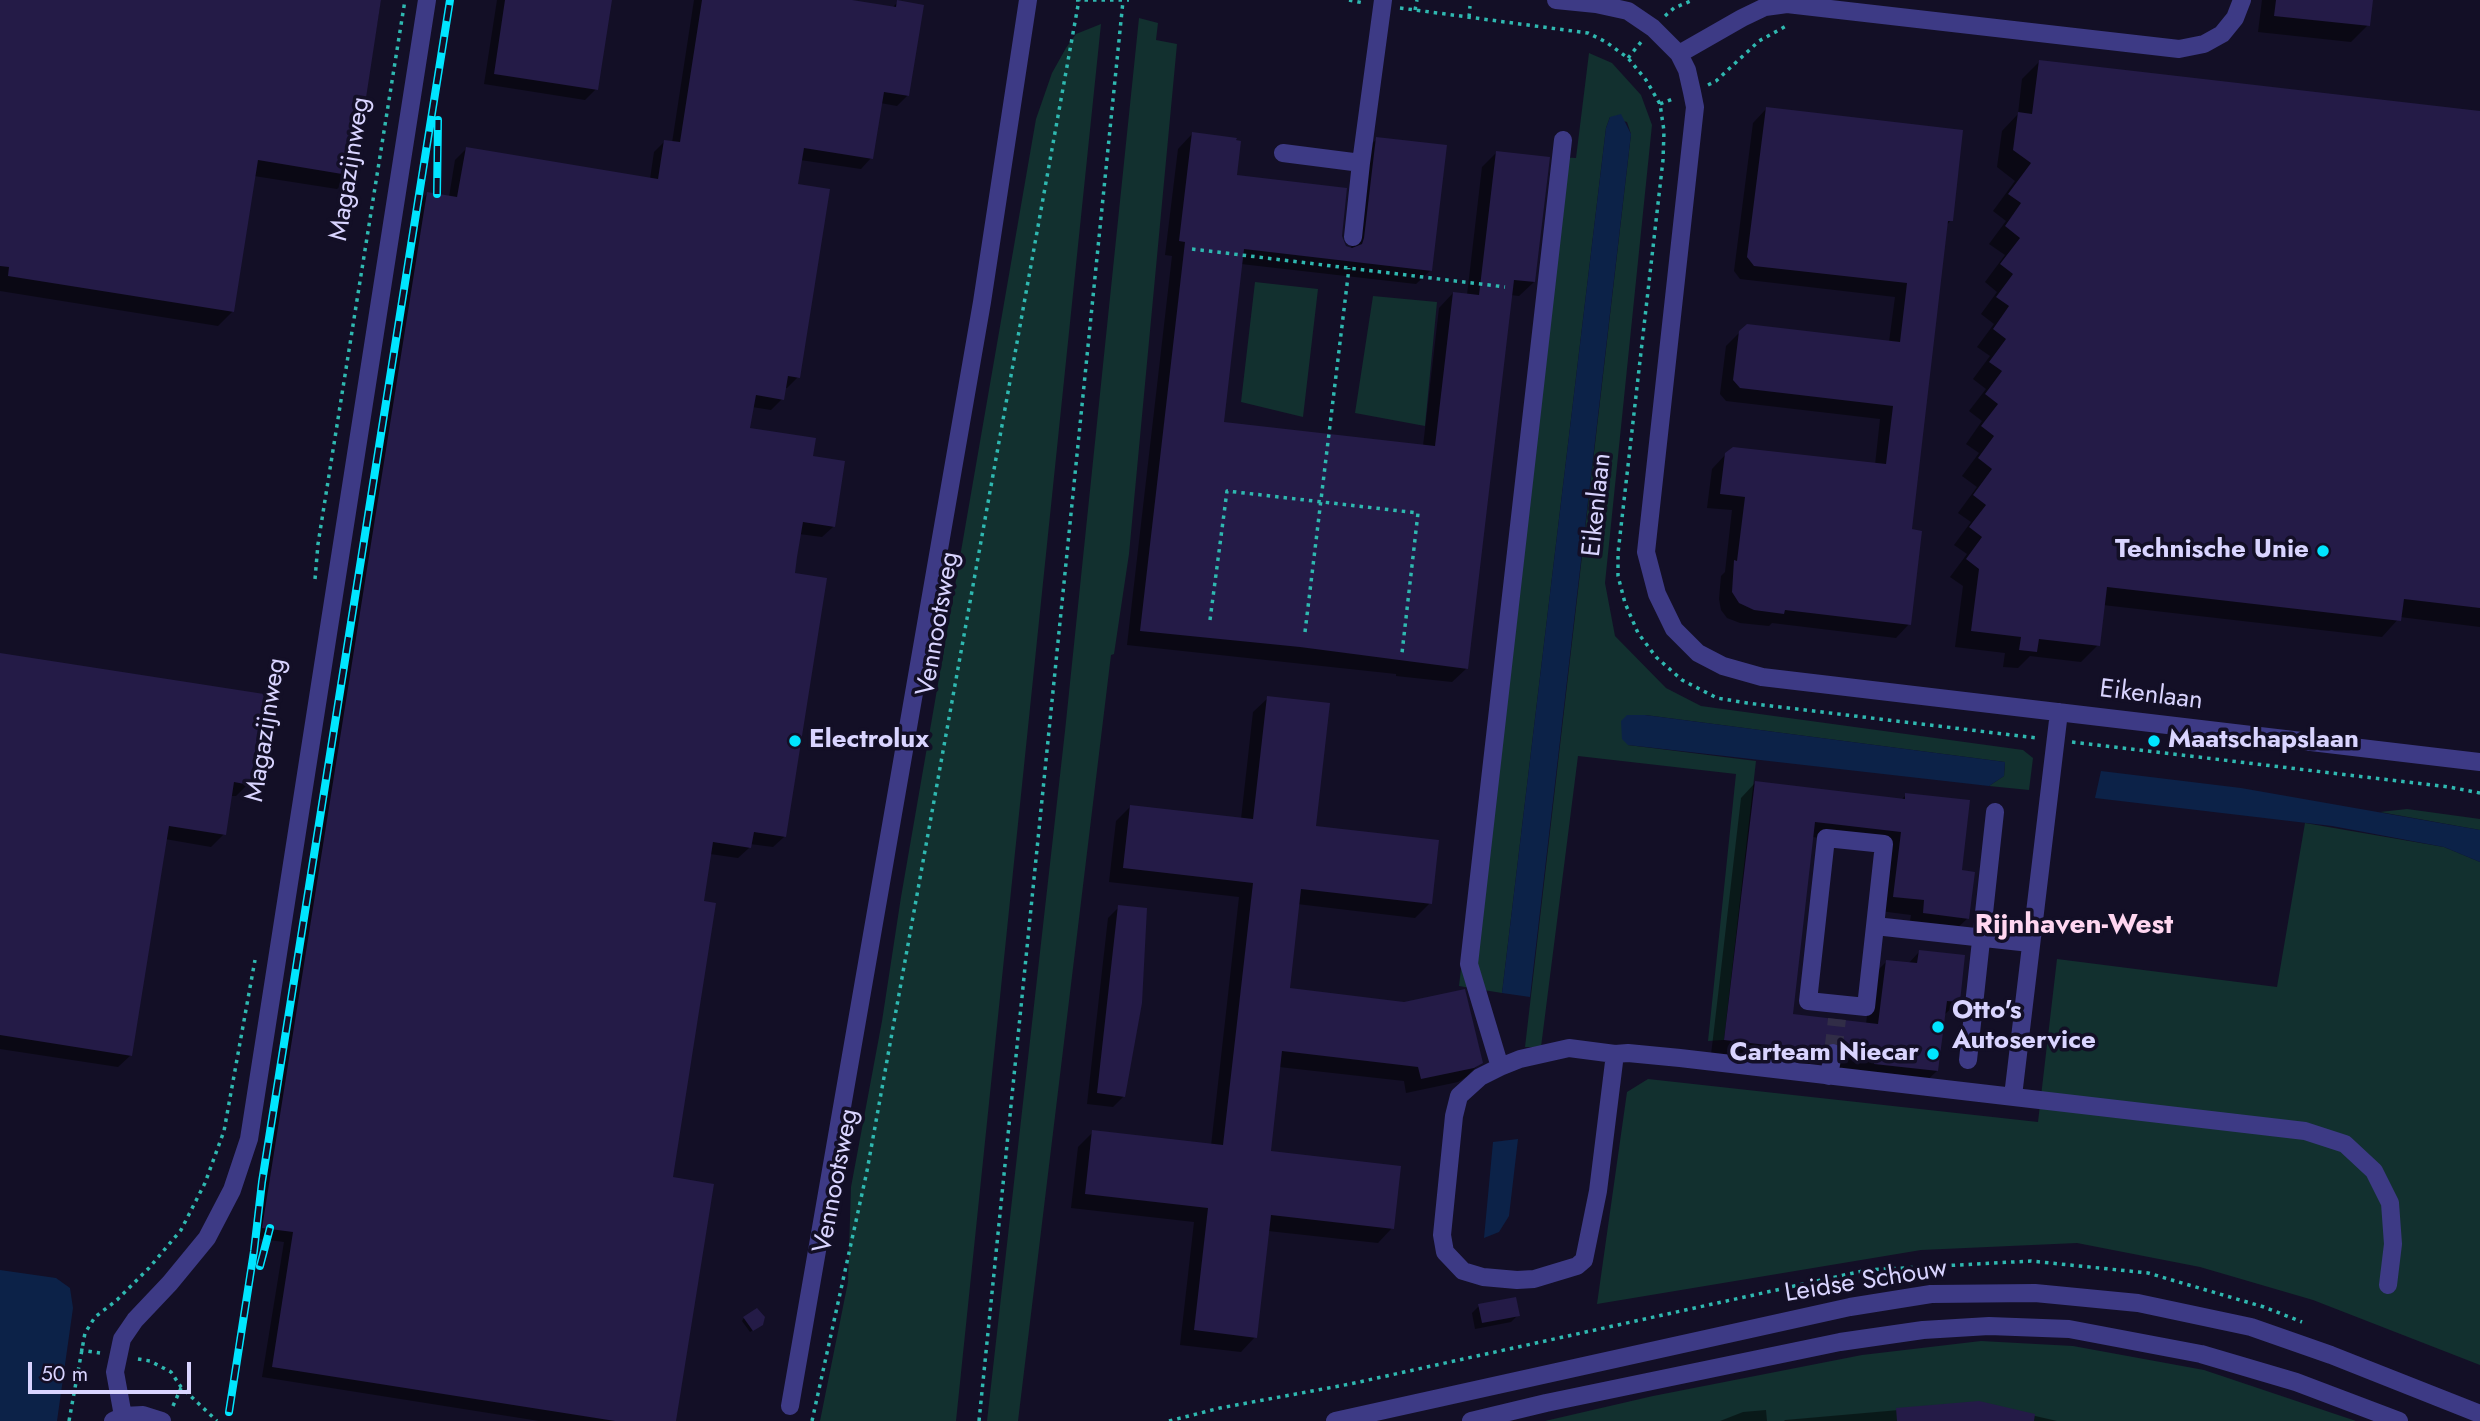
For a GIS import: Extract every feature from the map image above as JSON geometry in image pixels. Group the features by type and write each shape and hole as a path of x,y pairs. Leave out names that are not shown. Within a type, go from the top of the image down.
{"street":[{"name":"Magazijnweg","path":"118,1419 115,1372 122,1339 135,1320 207,1238 232,1190 248,1139 428,0"},
{"name":"Vennootsweg","path":"790,1406 982,302 1028,0"},
{"name":"Eikenlaan","path":"1556,0 1628,11 1653,28 1679,54 1687,70 1692,92 1695,107 1646,552 1657,594 1674,629 1698,653 1723,666 1762,677 2480,762"},
{"path":"1679,54 1765,7 1787,4 2179,49 2204,44 2222,34 2235,18 2242,0"},
{"path":"1353,237 1382,3"},
{"path":"1500,1068 1469,964 1563,140"},
{"path":"1283,153 1361,163"},
{"path":"2013,1096 2059,712"},
{"path":"1968,1060 1995,812"},
{"path":"1826,838 1884,844 1875,926 1866,1007 1838,1012 1808,1001 1826,838"},
{"path":"1875,926 2030,943"},
{"path":"1615,1054 1598,1191 1584,1260 1577,1266 1534,1279 1483,1277 1463,1271 1445,1252 1442,1235 1454,1116 1459,1096 1480,1076 1520,1059 1569,1048 2305,1131 2345,1144 2374,1171 2390,1203 2393,1244 2388,1285"},
{"path":"1829,1076 1833,1053"},
{"name":"Leidse Schouw","path":"1335,1421 1850,1307 1931,1294 2035,1293 2138,1303 2251,1326 2480,1414"},
{"name":"Leidse Schouw","path":"1471,1421 1840,1342 1923,1330 1989,1326 2069,1329 2201,1354 2296,1382 2399,1421"},
{"path":"118,1419 143,1415 162,1421"}],"path":[{"name":"Magazijnweg","path":"314,591 318,544 405,0"},
{"path":"1077,0 1129,0"},
{"name":"Vennootsweg","path":"812,1421 867,1171 1077,0"},
{"name":"Eikenlaan","path":"1349,0 1588,33 1628,58 1647,80 1661,104 1663,160 1618,553 1618,576 1625,603 1638,633 1656,657 1682,680 1717,698 1747,704 2449,787 2480,793"},
{"path":"1415,10 1416,0"},
{"path":"979,1421 1123,1"},
{"path":"1469,17 1470,6"},
{"path":"1661,104 1716,81 1759,41 1820,6"},
{"path":"1192,249 1505,287"},
{"path":"1305,632 1349,268"},
{"path":"1210,620 1227,491 1418,513 1402,653"},
{"path":"2114,747 2115,736"},
{"path":"69,1421 85,1333 95,1317 117,1300 149,1268 181,1230 205,1183 224,1131 255,959"},
{"path":"80,1350 150,1361 171,1372 181,1387 216,1421"}],"green space":[{"path":"1139,18 1158,23 1156,40 1177,44 1129,554 1114,654 1111,655 1018,1421 987,1421 1065,731"},
{"path":"1101,24 956,1421 820,1421 848,1282 851,1187 882,1021 901,897 1036,119 1052,73 1066,48 1076,34"},
{"path":"1589,53 1612,63 1641,95 1652,125 1605,583 1615,636 1666,688 1701,706 2023,750 2033,758 2029,790 1989,786 2004,776 2005,762 1645,715 1627,715 1628,745 1756,761 1724,1040 1708,1041 1736,774 1578,756 1541,1047 1525,1047 1631,134 1627,122 1610,117 1606,128 1502,993 1459,986 1557,157 1576,158"},
{"path":"1255,282 1318,289 1303,417 1241,402"},
{"path":"1373,296 1437,302 1425,426 1355,413"},
{"path":"2407,809 2480,819 2480,830 2380,812"},
{"path":"2305,823 2444,847 2480,862 2480,1365 2313,1300 2200,1267 2077,1243 1921,1250 1597,1304 1627,1092 1648,1079 2038,1122 2057,959 2277,987"},
{"path":"1981,1341 2073,1346 2204,1370 2356,1421 1545,1421 1653,1396 1862,1355"}],"water":[{"path":"1621,114 1631,134 1530,997 1502,993 1606,128 1610,117"},
{"path":"1627,715 1645,715 2005,762 2004,776 1989,786 1628,745 1622,739 1621,721"},
{"path":"2101,771 2241,788 2480,830 2480,862 2444,847 2332,826 2095,798"},
{"path":"1518,1139 1509,1216 1499,1232 1484,1238 1493,1142"},
{"path":"0,1270 56,1278 70,1288 73,1308 57,1421 0,1421"}],"building":[{"path":"0,0 381,0 354,176 258,160 234,312 8,276 9,267 0,266"},
{"path":"505,0 612,0 598,90 494,74"},
{"path":"702,0 852,0 896,7 897,0 924,5 909,96 884,92 873,159 804,148 798,184 830,189 800,378 788,376 784,400 756,395 750,428 816,438 813,456 845,461 835,527 803,522 797,557 795,573 827,578 786,837 754,832 751,848 713,842 704,901 716,903 673,1177 714,1184 676,1421 615,1421 272,1367 293,1232 262,1228 427,192 457,197 466,147 658,179 664,140 680,142"},
{"path":"2276,0 2373,0 2370,26 2274,16"},
{"path":"2039,60 2480,111 2480,608 2404,599 2401,621 2107,587 2100,646 2039,639 2037,652 2019,650 2021,637 1971,631 1979,569 1966,559 1982,537 1969,527 1986,505 1973,495 1992,469 1978,458 1994,436 1981,426 1998,404 1985,394 2002,371 1989,362 2006,339 1993,329 2009,306 1996,297 2013,274 2000,264 2020,238 2005,226 2021,203 2008,194 2031,163 2013,150 2018,112 2032,114"},
{"path":"1766,107 1963,130 1953,221 1948,221 1912,529 1922,531 1911,625 1785,610 1784,614 1754,610 1739,603 1732,592 1734,560 1737,561 1745,497 1720,494 1725,453 1733,447 1886,464 1893,406 1740,388 1733,380 1739,331 1747,324 1900,342 1907,283 1754,266 1747,257"},
{"path":"1192,132 1237,138 1236,140 1241,141 1237,175 1347,188 1342,236 1346,246 1352,248 1362,244 1364,238 1376,137 1447,145 1432,271 1244,249 1224,422 1435,446 1453,292 1479,295 1496,151 1550,157 1535,282 1514,280 1468,669 1300,647 1140,631 1185,242 1179,241"},
{"path":"0,653 264,694 250,785 234,782 226,835 169,826 132,1056 0,1035"},
{"path":"1267,696 1330,703 1316,826 1439,840 1432,904 1301,889 1290,988 1404,1002 1465,989 1483,1063 1474,1068 1421,1079 1418,1067 1282,1051 1271,1151 1401,1166 1394,1229 1271,1215 1257,1338 1194,1330 1208,1208 1085,1194 1092,1130 1223,1145 1253,883 1123,868 1130,805 1253,819"},
{"path":"1755,781 1905,799 1905,793 1970,800 1962,870 1975,872 1969,919 1923,913 1924,900 1893,897 1901,832 1815,822 1793,1014 1878,1024 1886,960 1917,963 1919,950 1965,955 1960,1002 1947,1001 1938,1071 1874,1064 1874,1060 1844,1056 1843,1048 1834,1042 1825,1045 1821,1054 1818,1051 1724,1040"},
{"path":"1118,905 1147,908 1142,1003 1125,1097 1097,1093"},
{"path":"1516,1297 1520,1316 1482,1323 1478,1304"},
{"path":"757,1308 765,1317 763,1325 753,1331 743,1317"},
{"path":"1979,1401 2035,1414 2034,1421 1897,1421 1896,1408"}],"tunnel":[{"path":"1833,1053 1837,1019"}],"railway":[{"path":"229,1412 262,1182 450,0"},
{"path":"437,194 438,120"},
{"path":"260,1266 270,1228"}],"place":[{"name":"Technische Unie","path":"2323,551"},
{"name":"Electrolux","path":"795,741"},
{"name":"Maatschapslaan","path":"2154,741"},
{"name":"Otto's Autoservice","path":"1938,1027"},
{"name":"Carteam Niecar","path":"1933,1054"}],"district":[{"name":"Rijnhaven-West","path":"2074,926"}]}
